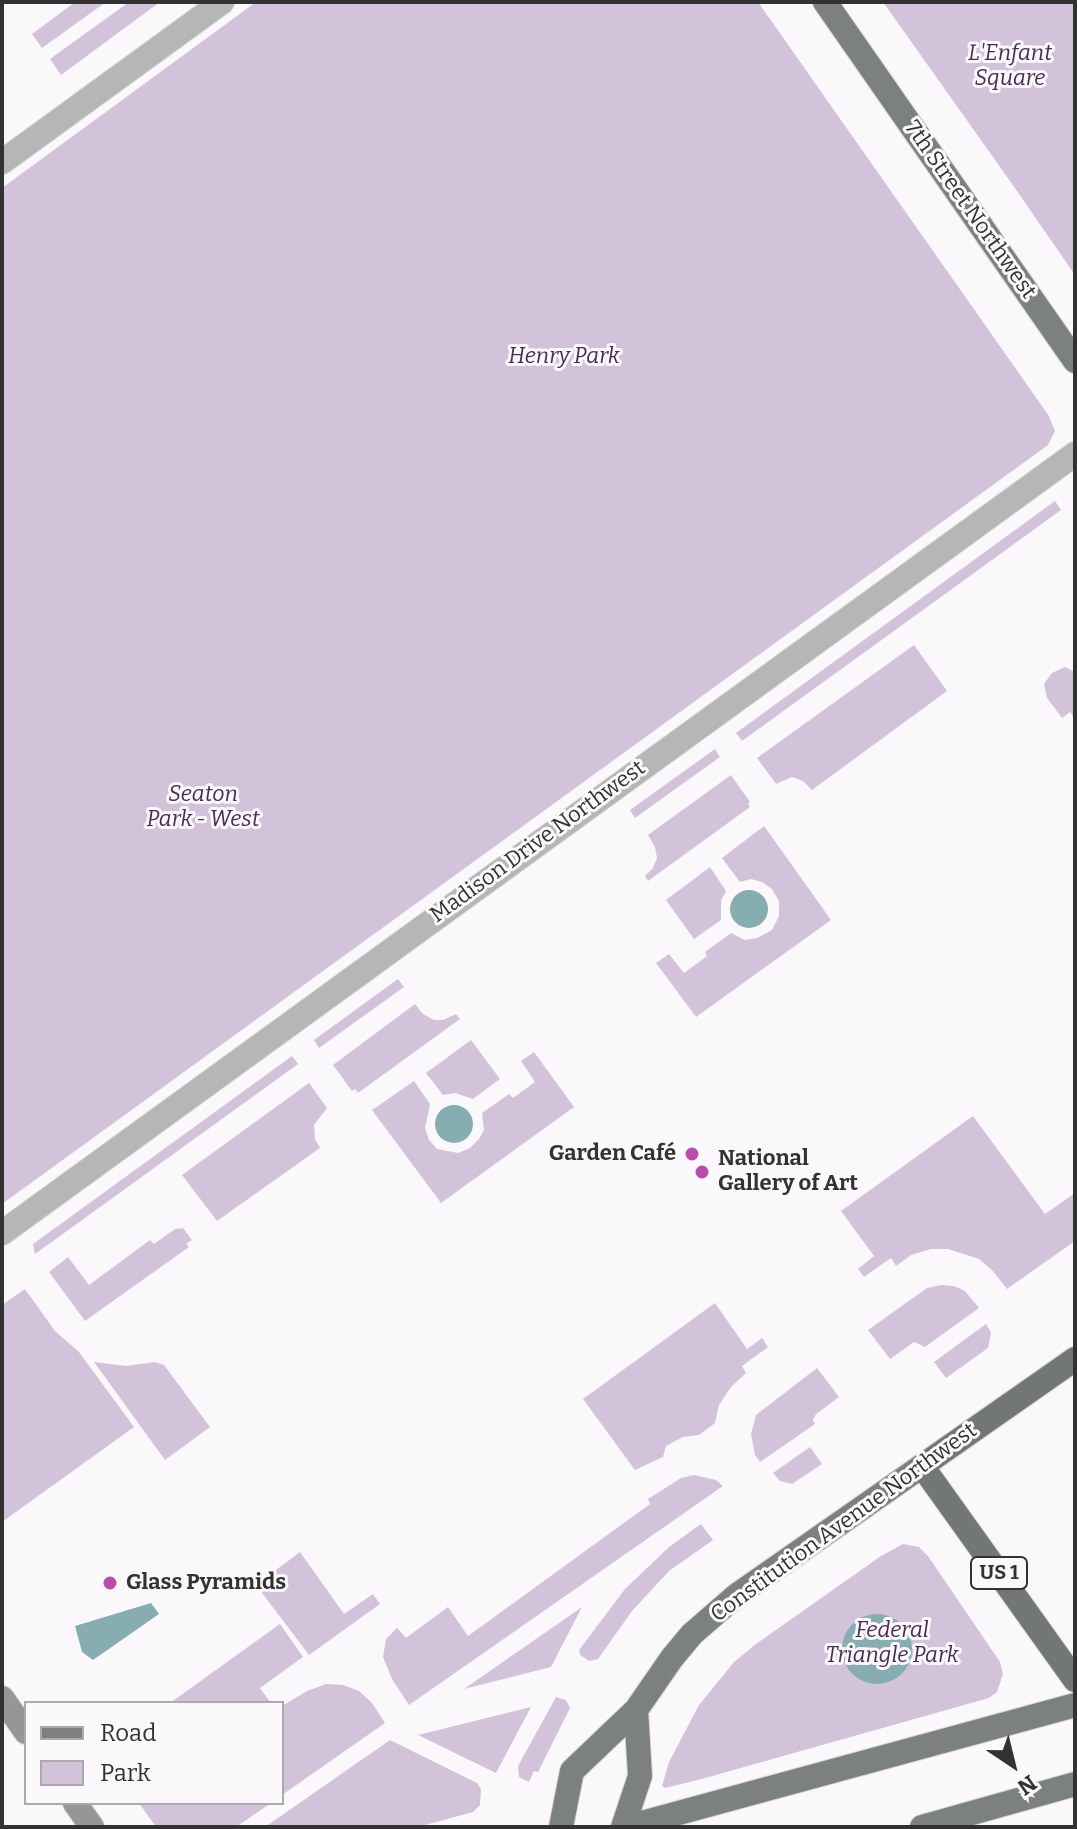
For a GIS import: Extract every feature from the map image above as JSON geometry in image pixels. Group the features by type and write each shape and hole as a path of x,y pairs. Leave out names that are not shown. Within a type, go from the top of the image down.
{"highway":[{"name":"Constitution Avenue Northwest","path":"922,1466 1075,1359"},
{"name":"US 1","path":"922,1466 1075,1680"}],"main road":[{"name":"7th Street Northwest","path":"825,2 1075,361"},
{"name":"Constitution Avenue Northwest","path":"561,1827 572,1771 636,1710 672,1658 714,1613 922,1466"},
{"path":"2,1698 24,1729"},
{"path":"625,1827 1075,1705"},
{"path":"625,1827 640,1776 636,1710"},
{"path":"922,1827 1075,1784"},
{"path":"76,1805 92,1827"}],"street":[{"path":"2,162 222,2"},
{"name":"Madison Drive Northwest","path":"2,1233 1075,454"}],"green space":[{"path":"75,2 106,2 42,48 32,34"},
{"path":"129,2 160,2 61,75 50,59"},
{"name":"Henry Park","path":"256,2 758,2 1049,416 1055,431 1048,445 2,1204 2,188"},
{"name":"L'Enfant Square","path":"883,2 1075,2 1075,275 1010,181"},
{"path":"1055,501 1061,510 742,741 736,733"},
{"path":"914,645 947,691 812,790 803,781 792,777 776,784 757,758"},
{"path":"1065,667 1075,672 1075,719 1070,712 1062,718 1047,698 1044,684 1052,673"},
{"path":"715,749 720,757 635,818 630,810"},
{"path":"731,775 750,802 750,807 648,881 645,876 657,858 648,835"},
{"path":"764,826 831,920 696,1017 656,963 669,954 684,973 731,933 745,940 772,930 779,916 779,901 772,889 751,879 740,882 722,858"},
{"path":"710,867 726,891 721,901 721,920 694,939 666,900"},
{"path":"398,979 404,987 319,1048 314,1040"},
{"path":"415,1004 423,1014 434,1020 456,1014 460,1019 358,1093 355,1089 352,1091 333,1065"},
{"path":"471,1040 500,1079 473,1099 455,1093 443,1095 426,1073"},
{"path":"534,1052 574,1107 441,1203 372,1110 414,1081 430,1104 425,1128 429,1140 437,1149 458,1153 470,1148 479,1139 484,1130 482,1113 509,1094 513,1098 535,1082 521,1061"},
{"path":"292,1056 298,1064 35,1254 33,1244"},
{"path":"309,1083 327,1108 314,1125 315,1139 320,1148 217,1221 182,1175"},
{"path":"973,1116 1045,1214 1075,1193 1075,1241 1007,1289 979,1259 948,1249 931,1249 911,1255 896,1266 891,1258 864,1277 858,1269 874,1256 841,1211"},
{"path":"183,1228 192,1240 186,1244 189,1247 85,1321 49,1272 68,1257 89,1285 150,1240 154,1244 175,1229"},
{"path":"941,1285 965,1291 979,1308 925,1347 914,1342 890,1359 868,1330 927,1288"},
{"path":"25,1289 55,1331 79,1352 134,1427 2,1522 2,1305"},
{"path":"715,1303 747,1349 762,1338 768,1347 742,1366 746,1373 731,1387 719,1405 715,1423 699,1435 683,1437 666,1446 663,1457 635,1470 583,1399"},
{"path":"986,1324 991,1333 988,1348 946,1378 934,1362"},
{"path":"94,1362 126,1366 155,1362 164,1365 210,1427 165,1460"},
{"path":"817,1368 839,1397 816,1414 815,1424 760,1462 755,1455 751,1434 756,1415"},
{"path":"810,1447 822,1464 792,1484 780,1481 773,1473"},
{"path":"694,1475 716,1480 723,1486 409,1705 392,1679 383,1657 386,1639 397,1628 406,1638 448,1607 468,1636 650,1504 648,1499 681,1478"},
{"path":"701,1524 713,1540 669,1571 632,1611 598,1659 589,1661 580,1655 579,1650 625,1589 669,1547"},
{"name":"Federal Triangle Park","path":"903,1544 919,1547 928,1556 1000,1662 1003,1674 997,1692 989,1698 698,1780 665,1788 662,1786 669,1762 699,1705 734,1662 881,1556"},
{"path":"300,1552 344,1614 373,1594 380,1604 309,1655 256,1585"},
{"path":"582,1607 551,1667 464,1689"},
{"path":"280,1624 303,1657 260,1688 270,1701 173,1701"},
{"path":"326,1684 343,1685 359,1691 372,1703 385,1723 284,1794 284,1705"},
{"path":"556,1697 566,1700 570,1708 538,1772 534,1771 529,1782 519,1777 518,1766"},
{"path":"531,1707 496,1773 418,1735"},
{"path":"390,1740 477,1783 481,1789 480,1805 473,1812 418,1827 265,1827"},
{"path":"140,1805 268,1805 236,1827 156,1827"}],"water":[{"path":"749,890 762,896 768,909 762,922 749,928 736,922 730,909 736,896"},
{"path":"454,1105 467,1111 473,1124 467,1137 454,1143 441,1137 435,1124 441,1111"},
{"path":"151,1603 159,1614 93,1660 82,1652 75,1626"},
{"path":"870,1614 884,1614 906,1629 912,1649 910,1662 902,1674 884,1684 870,1684 848,1669 842,1656 842,1642 857,1620"}],"place":[{"name":"Garden Café","path":"692,1154"},
{"name":"National Gallery of Art","path":"702,1172"},
{"name":"Glass Pyramids","path":"110,1583"}],"park label":[{"name":"Seaton Park - West","path":"203,808"}]}
